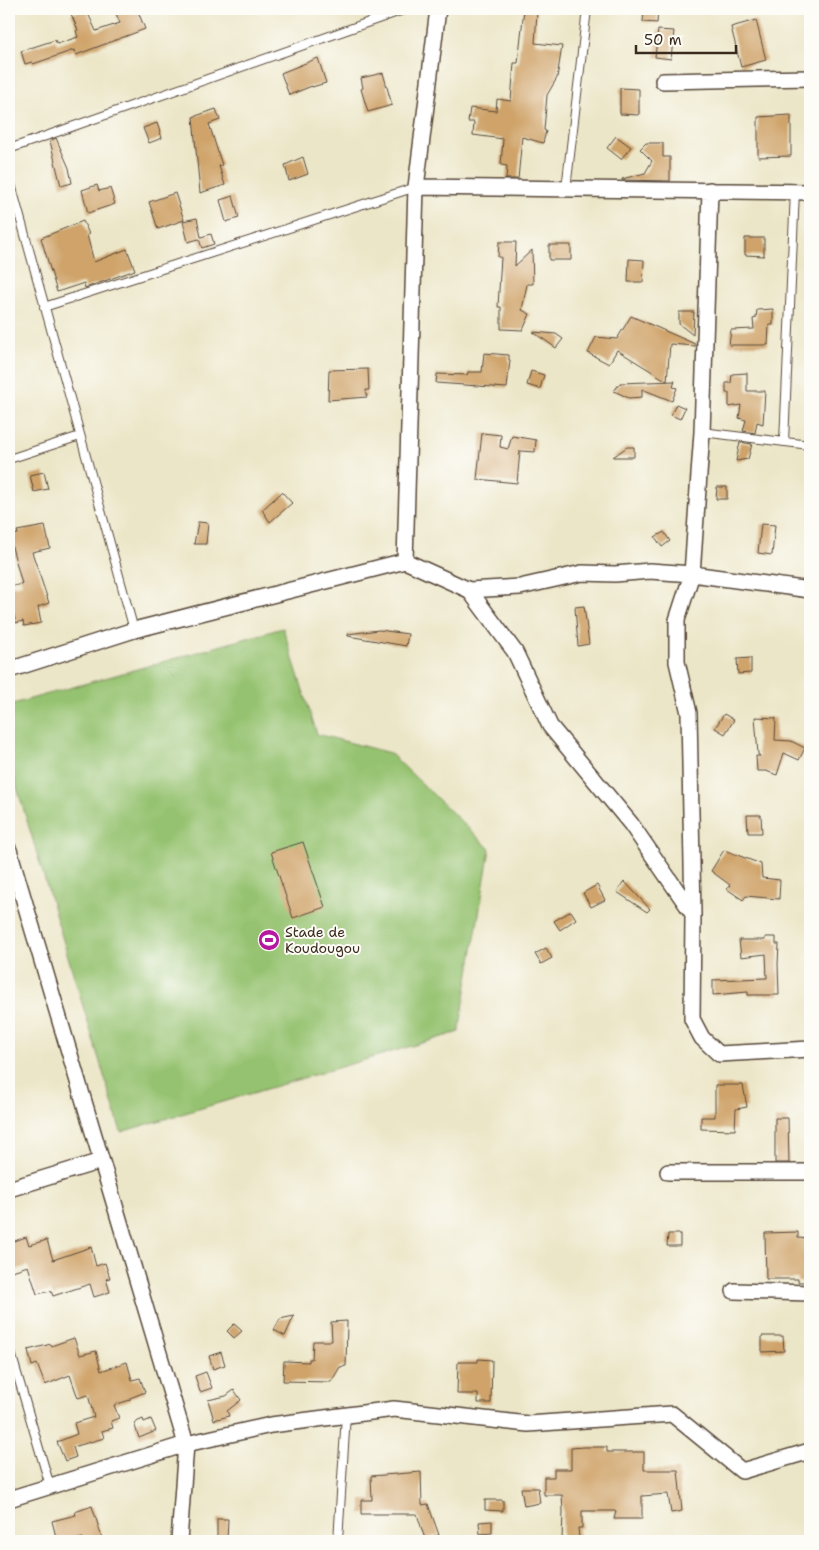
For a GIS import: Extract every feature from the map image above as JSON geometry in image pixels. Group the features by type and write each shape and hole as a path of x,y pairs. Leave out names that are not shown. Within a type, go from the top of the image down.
{"street":[{"path":"405,561 416,187 438,9"},
{"path":"663,80 810,78"},
{"path":"416,187 810,192"},
{"path":"710,190 702,432 692,574 677,620 677,662 688,713 693,914 692,1019 702,1038 719,1054 810,1049"},
{"path":"9,670 134,630 405,561 469,590 520,587 582,573 615,574 650,571 692,574 810,590"},
{"path":"469,590 515,652 550,726 631,824 693,914"},
{"path":"9,850 11,865 186,1444 179,1541"},
{"path":"9,1189 102,1161"},
{"path":"668,1172 810,1172"},
{"path":"734,1291 810,1293"},
{"path":"9,1498 186,1444 272,1425 394,1409 528,1424 672,1414 742,1470 810,1451"}],"lane":[{"path":"9,149 406,9"},
{"path":"566,189 587,9"},
{"path":"9,178 134,630"},
{"path":"44,307 416,187"},
{"path":"784,442 795,191"},
{"path":"702,432 810,445"},
{"path":"9,459 80,436"},
{"path":"9,1346 50,1486"},
{"path":"338,1541 346,1416"}],"green space":[{"name":"Stade de Koudougou","path":"283,628 317,734 390,753 490,849 459,1032 121,1132 9,761 9,705"}],"building":[{"path":"86,9 96,31 120,23 114,9 137,9 145,29 76,55 74,50 33,64 32,62 25,64 21,51 55,40 57,44 78,37 76,31 78,30 71,14"},
{"path":"524,9 537,12 535,43 562,46 557,78 547,95 544,130 546,131 543,143 522,137 518,179 506,179 507,166 501,165 503,139 473,135 474,122 468,122 470,108 496,111 497,99 511,101 514,63 518,63"},
{"path":"644,9 658,9 657,23 643,22"},
{"path":"756,20 766,60 741,67 731,27"},
{"path":"658,30 674,31 671,59 655,57"},
{"path":"318,58 326,83 289,95 281,73"},
{"path":"383,73 392,105 368,112 361,89 363,88 361,78"},
{"path":"620,88 639,89 639,115 620,114"},
{"path":"216,109 220,120 209,124 222,165 219,166 225,185 200,193 193,117"},
{"path":"791,115 791,156 758,157 758,117"},
{"path":"157,123 162,138 149,143 143,128"},
{"path":"616,136 631,147 621,159 607,148"},
{"path":"56,138 69,168 72,183 61,186 50,141"},
{"path":"646,143 663,143 663,157 670,157 670,181 622,180 645,173 652,161 640,149"},
{"path":"303,157 308,174 289,181 285,165"},
{"path":"97,185 99,191 110,188 115,204 88,213 82,190"},
{"path":"175,193 184,220 158,229 149,202"},
{"path":"233,196 239,218 226,222 220,200"},
{"path":"197,218 201,237 211,234 214,244 202,248 199,239 188,242 183,221"},
{"path":"83,221 89,234 87,235 94,262 127,249 135,270 85,288 84,283 57,292 41,238"},
{"path":"745,238 764,238 764,256 745,255"},
{"path":"499,242 516,242 515,266 532,250 533,284 527,284 522,310 530,314 523,330 501,329 501,307 498,307 501,257 498,257"},
{"path":"549,245 571,245 571,260 549,260"},
{"path":"629,259 644,260 643,282 628,282"},
{"path":"773,309 773,325 769,325 768,345 729,345 731,330 754,329 753,319 756,318 757,310"},
{"path":"679,312 694,312 693,335 679,324"},
{"path":"631,316 695,344 695,346 670,344 667,381 617,350 609,364 588,353 596,337 617,339"},
{"path":"533,332 556,334 563,339 556,348"},
{"path":"484,353 509,355 507,388 436,383 437,374 467,375 468,372 482,372"},
{"path":"368,369 369,390 366,390 367,397 328,400 329,370"},
{"path":"531,371 544,375 540,389 527,385"},
{"path":"747,373 747,391 765,391 763,424 757,422 755,433 743,431 746,420 739,418 741,405 729,407 729,393 726,393 726,383 731,383 732,374"},
{"path":"675,381 673,387 677,388 672,401 642,389 642,397 629,398 614,391 620,383"},
{"path":"676,404 685,408 680,419 671,415"},
{"path":"482,433 501,435 500,447 508,449 512,436 536,440 535,452 520,451 517,483 477,479"},
{"path":"740,442 752,444 748,459 736,461"},
{"path":"627,447 634,447 634,457 613,457"},
{"path":"44,472 48,489 34,492 30,475"},
{"path":"717,487 727,487 727,499 716,499"},
{"path":"282,492 292,503 270,522 262,510"},
{"path":"198,522 208,523 206,544 194,544"},
{"path":"761,524 775,525 772,555 758,553"},
{"path":"45,526 50,548 32,552 49,603 38,607 41,623 24,626 23,621 16,623 9,596 9,587 22,584 9,536 18,534 17,531"},
{"path":"664,532 670,541 662,547 655,537"},
{"path":"584,606 589,644 578,646 575,607"},
{"path":"379,630 408,634 406,646 348,636 348,634"},
{"path":"751,658 751,673 738,674 737,659"},
{"path":"724,714 734,720 725,734 715,728"},
{"path":"755,717 776,718 775,740 791,741 805,748 799,760 784,753 777,775 766,771 757,771 756,756 760,756 758,754"},
{"path":"747,815 761,815 762,833 748,833"},
{"path":"303,842 325,907 293,918 271,852"},
{"path":"724,850 761,864 762,878 780,880 779,899 746,896 743,900 727,889 730,885 711,871"},
{"path":"624,881 650,909 647,912 617,892"},
{"path":"597,885 605,900 591,907 583,893"},
{"path":"571,911 576,919 560,930 554,921"},
{"path":"765,937 776,937 776,944 779,944 779,995 748,995 748,992 713,995 713,980 767,978 766,954 741,957 739,940 765,940"},
{"path":"546,948 552,958 541,964 535,954"},
{"path":"715,1085 743,1085 747,1107 736,1109 735,1130 701,1129 701,1117 715,1117"},
{"path":"775,1118 788,1118 789,1163 775,1163"},
{"path":"798,1232 798,1238 810,1239 810,1282 798,1282 798,1279 766,1279 765,1233"},
{"path":"668,1234 680,1234 680,1246 667,1246"},
{"path":"26,1237 29,1245 47,1240 53,1260 91,1247 96,1266 105,1263 110,1278 106,1279 110,1292 94,1297 90,1284 53,1296 51,1291 37,1294 28,1266 9,1272 9,1243"},
{"path":"294,1316 285,1336 274,1330 280,1319"},
{"path":"347,1321 346,1366 340,1367 331,1382 283,1381 284,1361 309,1362 309,1359 312,1359 313,1341 332,1341 331,1322"},
{"path":"234,1324 242,1331 234,1338 227,1331"},
{"path":"762,1336 783,1336 784,1351 762,1352"},
{"path":"74,1338 80,1355 96,1351 101,1371 127,1362 132,1380 140,1378 145,1392 130,1398 130,1400 114,1405 119,1418 111,1421 113,1428 102,1431 104,1438 73,1447 76,1457 65,1461 57,1442 77,1434 74,1423 94,1417 88,1395 78,1398 70,1375 45,1385 37,1364 32,1366 28,1350 51,1344 51,1346"},
{"path":"221,1352 225,1365 213,1369 209,1356"},
{"path":"478,1359 492,1360 491,1403 478,1403 478,1394 457,1394 458,1362 478,1362"},
{"path":"206,1372 212,1388 200,1392 195,1376"},
{"path":"234,1390 241,1400 227,1411 229,1416 214,1420 208,1400 226,1396"},
{"path":"143,1419 144,1422 151,1419 156,1431 139,1438 134,1423"},
{"path":"607,1447 607,1452 644,1452 644,1470 678,1470 682,1511 671,1513 668,1494 642,1496 642,1519 614,1519 616,1511 582,1511 582,1528 578,1528 579,1538 562,1540 562,1495 544,1495 544,1477 554,1477 554,1469 571,1469 571,1448"},
{"path":"421,1472 422,1505 428,1504 439,1535 425,1539 417,1514 361,1514 361,1500 372,1500 371,1476"},
{"path":"521,1488 538,1488 540,1503 524,1506"},
{"path":"485,1500 503,1500 503,1511 485,1510"},
{"path":"92,1506 103,1541 84,1541 83,1538 71,1541 57,1541 52,1521 76,1515 75,1512"},
{"path":"217,1519 228,1519 227,1541 217,1541"},
{"path":"492,1521 492,1533 480,1534 479,1522"}],"place":[{"name":"Stade de Koudougou","path":"269,940"}]}
